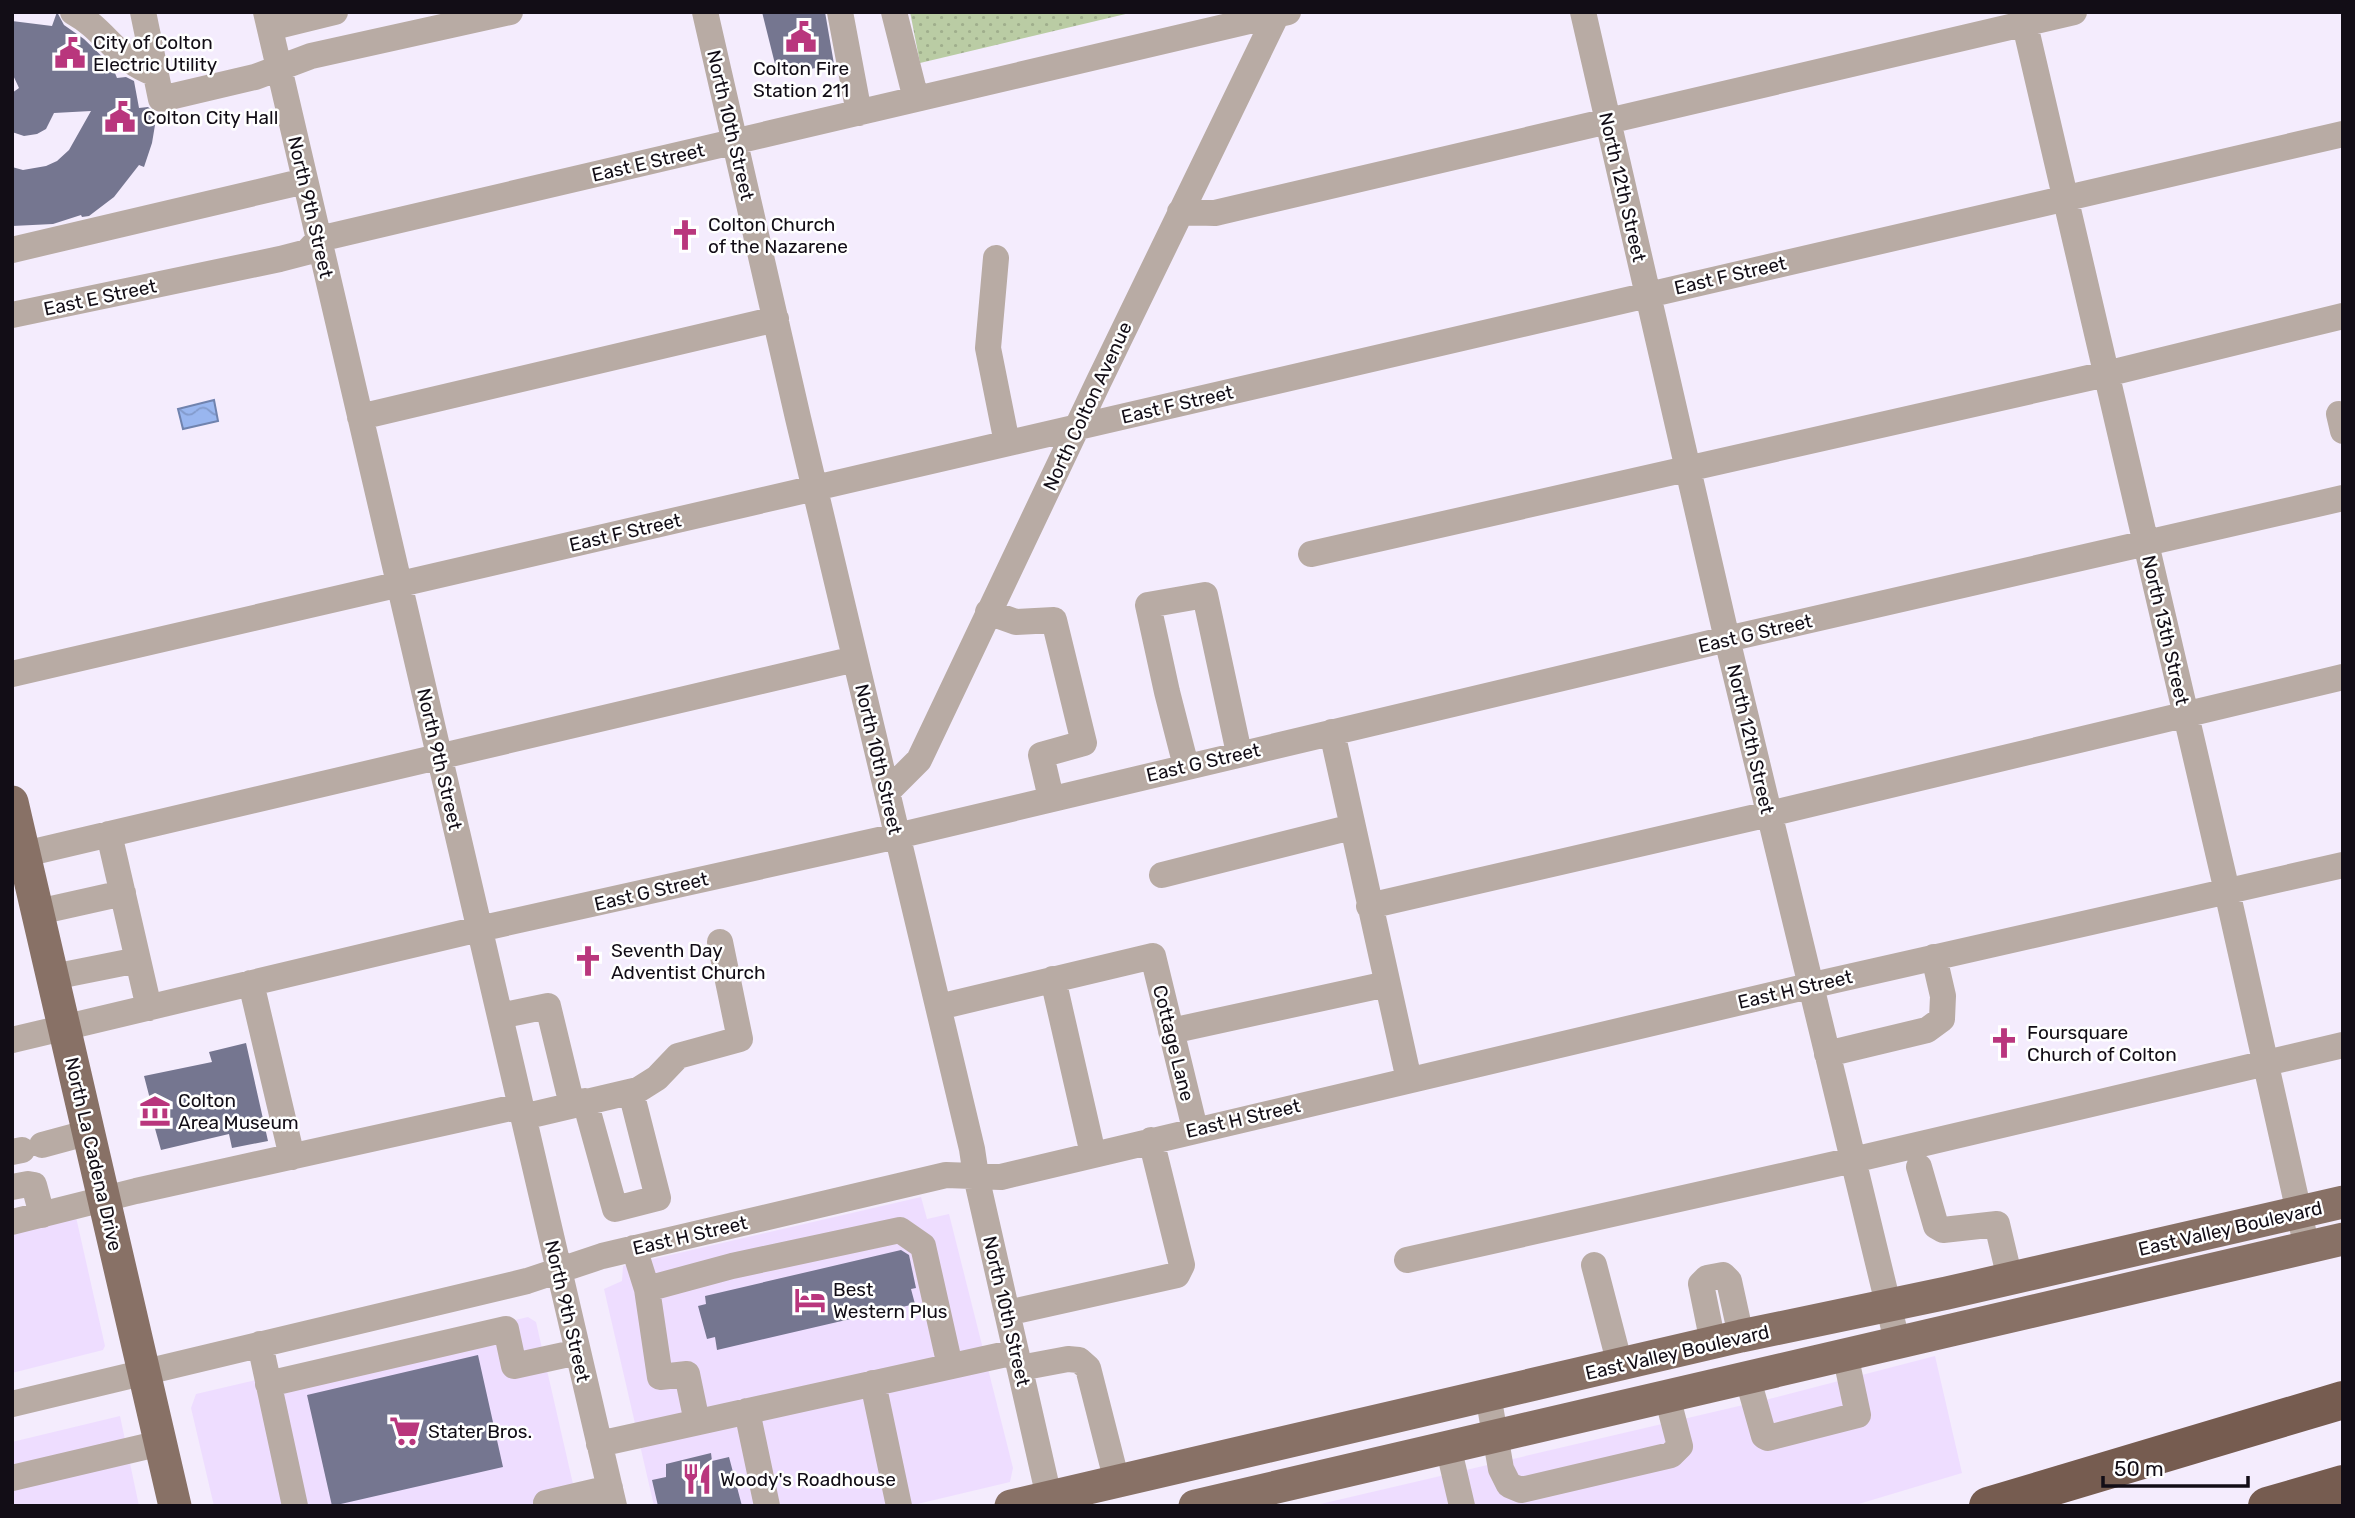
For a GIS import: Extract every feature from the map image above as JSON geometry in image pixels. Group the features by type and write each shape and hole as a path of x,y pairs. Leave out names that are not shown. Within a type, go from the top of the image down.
{"highway":[{"path":"1988,1506 2339,1399"},
{"path":"2267,1506 2343,1484"}],"main road":[{"name":"North La Cadena Drive","path":"12,802 18,856 38,912 175,1506"},
{"name":"East Valley Boulevard","path":"1011,1506 1050,1501 1117,1482 1488,1395 2343,1202"},
{"name":"East Valley Boulevard","path":"1195,1506 2343,1239"}],"street":[{"path":"73,12 88,21 128,61 139,69 156,74"},
{"path":"143,12 161,99 255,78 311,56 510,12"},
{"path":"268,20 335,12"},
{"name":"North 10th Street","path":"705,12 972,1149 1050,1501"},
{"path":"839,12 859,113"},
{"path":"894,12 916,99"},
{"name":"North 12th Street","path":"1583,12 1727,639 1897,1341"},
{"path":"1180,212 1215,213 1608,121 2023,18 2074,12"},
{"name":"East E Street","path":"12,315 280,259 307,252 319,239 859,113 1201,23 1281,13"},
{"name":"North Colton Avenue","path":"887,792 919,760 1180,212 1281,13"},
{"name":"North 13th Street","path":"2023,18 2227,891 2307,1248"},
{"name":"North 9th Street","path":"268,20 612,1497"},
{"name":"East F Street","path":"12,674 2343,134"},
{"path":"12,250 304,181"},
{"path":"996,258 988,348 1007,443"},
{"path":"1311,554 2106,374 2343,316"},
{"path":"360,416 776,319"},
{"name":"East G Street","path":"12,1040 479,929 897,836 1727,639 2343,498"},
{"path":"1186,766 1148,605 1205,595 1238,754"},
{"path":"988,612 1016,622 1054,620 1084,743 1041,755 1051,798"},
{"path":"18,856 855,659"},
{"path":"1369,906 2343,677"},
{"path":"1332,732 1409,1080"},
{"path":"1162,875 1352,827"},
{"path":"109,834 149,1008"},
{"name":"East H Street","path":"12,1404 527,1281 602,1256 946,1175 1001,1177 1195,1129 2343,864"},
{"path":"38,912 122,893"},
{"path":"12,1222 292,1157 638,1090 657,1078 678,1056 740,1039 720,942"},
{"name":"Cottage Lane","path":"1054,979 1153,956 1195,1129"},
{"path":"1827,1054 1927,1030 1942,1019 1943,996 1934,957"},
{"path":"53,977 138,960"},
{"path":"939,1007 1054,979 1093,1154"},
{"path":"251,984 292,1157"},
{"path":"1171,1031 1387,984"},
{"path":"500,1016 548,1006 615,1209 658,1198 631,1091"},
{"path":"1407,1260 1853,1160 2343,1045"},
{"path":"25,1149 90,1132"},
{"path":"1007,1313 1177,1275 1182,1265 1151,1140"},
{"path":"1919,1167 1936,1226 1943,1230 1997,1224 2010,1279"},
{"path":"12,1187 34,1185 42,1215"},
{"path":"640,1203 647,1289 660,1377 687,1374 696,1422"},
{"path":"647,1289 732,1266 900,1230 923,1246 950,1366"},
{"path":"1594,1265 1620,1365"},
{"path":"268,1384 506,1329 514,1366 578,1352"},
{"path":"260,1344 295,1506"},
{"path":"1747,1376 1764,1436 1768,1438 1858,1415 1845,1354"},
{"path":"599,1444 950,1366 1068,1359 1079,1360 1088,1368 1117,1482"},
{"path":"873,1383 899,1506"},
{"path":"1488,1395 1500,1469 1509,1485 1521,1490 1671,1455 1680,1446 1667,1396"},
{"path":"747,1411 767,1506"},
{"path":"12,1478 161,1443"},
{"path":"1448,1446 1462,1506"},
{"path":"546,1503 612,1497"}],"shaded area":[{"path":"921,1197 927,1219 949,1214 1013,1468 1010,1482 909,1506 654,1506 604,1289 622,1281 623,1266"},
{"path":"76,1217 105,1346 103,1350 12,1373 12,1231"},
{"path":"528,1317 536,1322 578,1506 214,1506 191,1408 196,1394"},
{"path":"1935,1356 1962,1473 1852,1506 1312,1506 1769,1399"},
{"path":"120,1416 139,1506 12,1506 12,1442"}],"green space":[{"path":"910,12 1134,12 920,63"}],"water":[{"path":"214,400 218,421 183,429 178,409"}],"building":[{"name":"Colton City Hall","path":"57,12 64,25 84,39 112,66 117,78 126,77 134,81 139,108 148,107 155,113 152,143 144,167 139,165 114,197 89,216 81,215 53,224 12,226 12,167 23,170 57,161 69,150 91,111 54,113 46,129 37,134 24,136 12,132 12,93 19,88 12,73 12,21 52,26"},
{"name":"Colton Fire Station 211","path":"762,12 825,12 834,64 778,76"},
{"path":"246,1043 268,1141 232,1148 229,1134 161,1150 147,1100 150,1099 144,1076 212,1062 209,1052"},
{"name":"Best Western Plus","path":"901,1250 909,1255 916,1288 911,1289 915,1304 717,1350 715,1337 707,1339 698,1306 706,1304 705,1296"},
{"name":"Stater Bros.","path":"478,1355 503,1467 332,1506 307,1395"},
{"name":"Woody's Roadhouse","path":"711,1453 712,1461 729,1457 742,1506 658,1506 652,1480 666,1477 666,1464"}],"place":[{"name":"Colton Fire Station 211","path":"801,37"},
{"name":"City of Colton Electric Utility","path":"70,53"},
{"name":"Colton City Hall","path":"120,117"},
{"name":"Colton Church of the Nazarene","path":"685,235"},
{"name":"Seventh Day Adventist Church","path":"588,961"},
{"name":"Foursquare Church of Colton","path":"2004,1043"},
{"name":"Colton Area Museum","path":"155,1111"},
{"name":"Best Western Plus","path":"810,1300"},
{"name":"Stater Bros.","path":"405,1431"},
{"name":"Woody's Roadhouse","path":"697,1479"}]}
